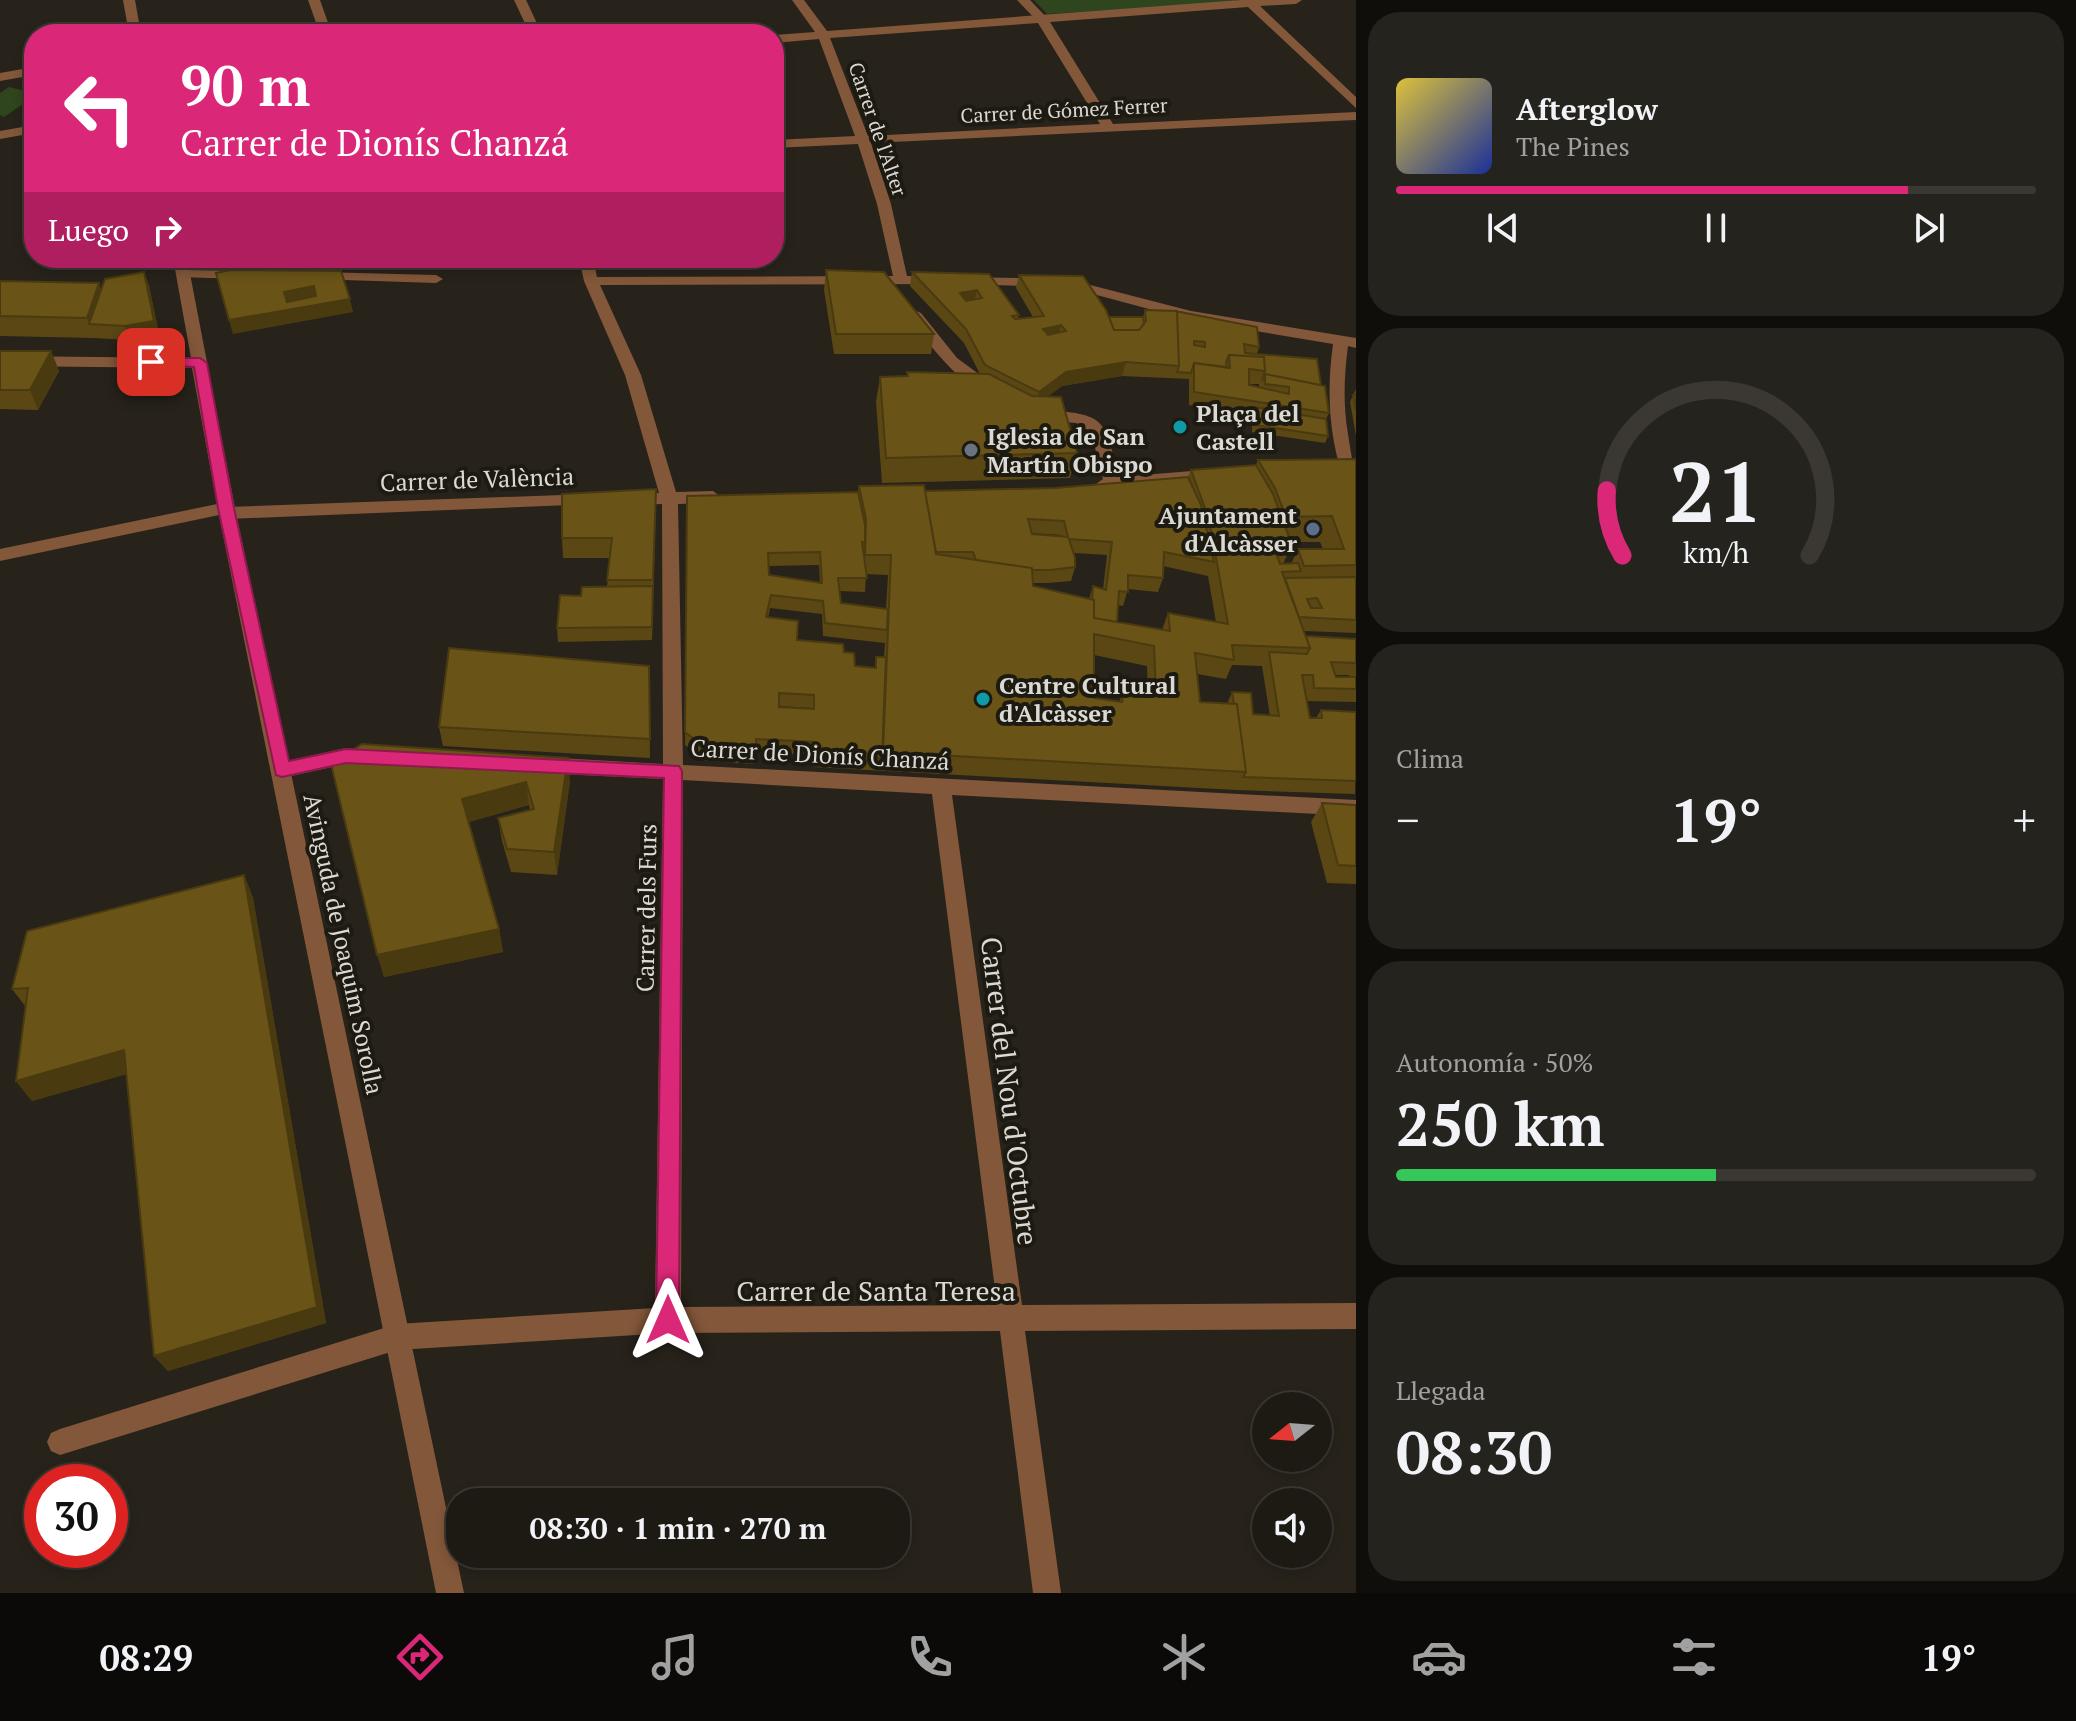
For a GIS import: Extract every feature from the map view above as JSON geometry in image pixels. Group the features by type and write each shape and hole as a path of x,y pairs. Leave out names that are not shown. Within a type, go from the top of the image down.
{"street":[{"path":"129,0 133,24"},
{"path":"314,0 322,24"},
{"path":"520,0 531,24"},
{"name":"Carrer de l'Alter","path":"798,0 823,35 863,140 884,204 896,280 952,361 966,375 1004,399"},
{"path":"1023,0 1042,19 1108,127"},
{"path":"784,38 1296,0"},
{"path":"1249,2 1356,104"},
{"path":"0,77 24,73"},
{"name":"Carrer de Gómez Ferrer","path":"784,144 1356,116"},
{"path":"0,135 24,131"},
{"name":"Avinguda de Joaquim Sorolla","path":"182,268 227,511 450,1593"},
{"path":"199,268 265,276"},
{"path":"344,268 344,277"},
{"name":"Carrer dels Furs","path":"588,268 591,281 633,375 668,497 673,771 668,1320"},
{"path":"297,276 436,279"},
{"path":"591,281 1067,283 1190,315 1349,342 1337,366 1338,409 1341,452 1346,473 1356,491"},
{"path":"0,361 200,363"},
{"path":"1028,410 1083,418 1094,424 1099,430 1112,483"},
{"path":"1084,486 1233,474"},
{"name":"Carrer de València","path":"0,555 227,511 730,496"},
{"path":"282,770 346,756 390,758"},
{"name":"Carrer de Dionís Chanzá","path":"516,764 1356,808"},
{"name":"Carrer del Nou d'Octubre","path":"941,787 1008,1320 1047,1593"},
{"name":"Carrer de Santa Teresa","path":"60,1442 397,1337 668,1320 1356,1316"}],"green space":[{"path":"1034,0 1235,0 1237,2 1047,14"},
{"path":"9,87 24,91 24,104 4,117 0,115 0,93"}],"building":[{"path":"231,270 341,271 350,299 229,320 216,273","holes":["314,286 316,296 287,302 284,292"]},
{"path":"826,270 884,272 934,334 836,334"},
{"path":"144,272 154,321 125,326 89,324 105,279"},
{"path":"912,272 989,274 1019,315 1012,316 1015,319 1044,316 1019,275 1083,276 1106,310 1114,330 1139,330 1146,321 1145,310 1177,311 1179,366 1126,362 1066,372 1039,392 985,365 966,329","holes":["977,290 982,298 966,301 960,293","1061,325 1066,331 1048,335 1043,329"]},
{"path":"0,281 99,283 87,318 0,316"},
{"path":"1177,311 1257,327 1259,347 1244,344 1245,353 1317,359 1321,385 1265,374 1262,381 1264,357 1229,355 1227,367 1194,363 1191,373 1177,372","holes":["1194,341 1205,342 1205,347 1194,345"]},
{"path":"1109,317 1143,317 1144,324 1139,330 1114,330"},
{"path":"0,351 51,351 30,390 0,390"},
{"path":"1229,355 1264,357 1265,371 1249,369 1249,385 1289,394 1289,387 1265,384 1265,374 1325,386 1329,413 1194,392 1194,363 1230,368"},
{"name":"Iglesia de San Martín Obispo","path":"907,372 989,374 1032,396 1061,397 1077,453 886,458 880,377 908,376"},
{"path":"1254,407 1326,419 1328,436 1255,425"},
{"path":"1355,459 1356,565 1304,566 1298,549 1344,549 1332,516 1286,517 1275,488 1258,460"},
{"path":"1256,465 1273,494 1292,545 1274,548 1280,564 1298,563 1301,571 1282,572 1310,648 1232,645 1234,660 1195,653 1200,702 1237,704 1246,772 883,752 891,555 865,555 866,519 859,486 924,485 936,554 1032,568 1033,586 1094,600 1094,618 1170,631 1168,613 1228,624 1209,519 1191,470","holes":["1094,634 1154,646 1156,694 1124,689 1122,702 1094,698"]},
{"path":"1188,477 1201,505 1214,562 1164,552 1163,578 1128,575 1128,592 1119,591 1117,622 1094,618 1092,600 1093,586 1106,590 1112,542 1069,539 1075,567 1050,570 1032,570 976,560 973,552 936,552 925,491 1055,488","holes":["1028,519 1064,521 1068,537 1032,534"]},
{"path":"656,489 653,580 607,580 612,538 562,538 562,494"},
{"path":"858,492 865,525 865,542 862,542 867,578 838,578 841,603 888,609 887,630 825,623 823,601 771,595 766,617 798,621 797,640 843,644 844,652 854,653 855,666 876,668 876,657 886,657 882,758 814,754 814,742 756,739 756,751 706,748 685,732 687,496","holes":["820,552 822,583 769,575 768,553","779,693 814,695 814,709 779,707"]},
{"path":"1356,577 1356,620 1299,617 1285,578","holes":["1317,598 1322,608 1311,608 1307,599"]},
{"path":"653,586 652,627 557,628 560,595 581,596 582,587"},
{"path":"1306,636 1356,639 1356,663 1331,662 1336,677 1356,677 1356,689 1314,688 1313,675 1302,675 1310,718 1322,718 1321,710 1356,712 1356,781 1243,777 1246,772 1237,704 1234,704 1232,692 1251,693 1253,714 1279,716 1269,652 1307,654 1310,648"},
{"path":"449,648 649,666 650,739 439,727"},
{"path":"362,744 568,758 554,852 507,849 498,818 534,809 526,782 462,799 499,929 377,955 331,764"},
{"path":"1322,803 1356,805 1356,866 1338,865"},
{"path":"244,875 317,1307 154,1356 124,1050 16,1081 28,988 12,989 27,931"}],"place":[{"name":"Plaça del Castell","path":"1180,427"},
{"name":"Iglesia de San Martín Obispo","path":"971,450"},
{"name":"Ajuntament d'Alcàsser","path":"1313,529"},
{"name":"Centre Cultural d'Alcàsser","path":"983,699"}],"route":[{"path":"151,362 200,363 226,508 282,770 346,756 673,771 668,1320"}]}
